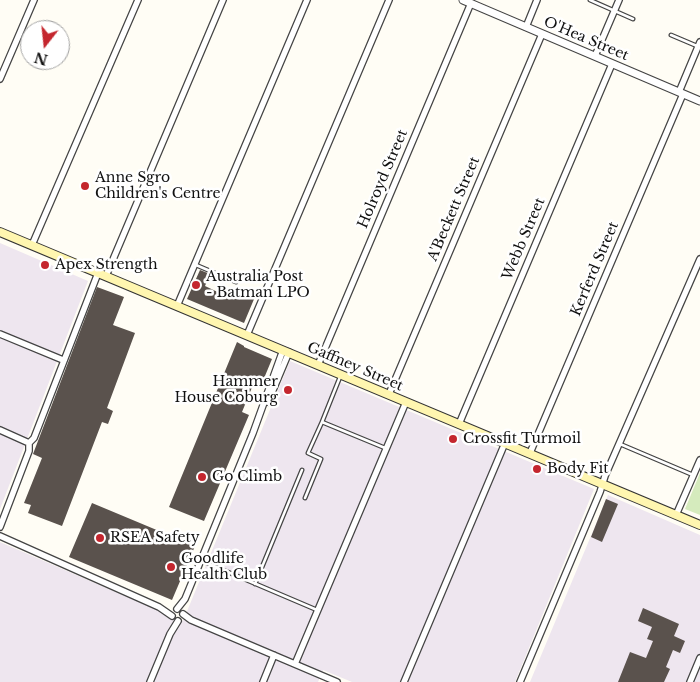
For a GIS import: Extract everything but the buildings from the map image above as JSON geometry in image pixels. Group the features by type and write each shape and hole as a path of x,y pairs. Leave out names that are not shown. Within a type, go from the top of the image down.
{"main road":[{"name":"Gaffney Street","path":"0,232 700,525"}],"street":[{"path":"0,79 34,0"},
{"path":"32,245 138,0"},
{"path":"106,276 223,0"},
{"path":"177,306 307,0"},
{"path":"247,335 390,0"},
{"name":"O'Hea Street","path":"463,0 700,101"},
{"path":"526,27 537,0"},
{"path":"594,56 619,0"},
{"name":"Holroyd Street","path":"318,365 471,3"},
{"name":"A'Beckett Street","path":"389,394 542,34"},
{"name":"Kerferd Street","path":"530,453 681,93 699,44"},
{"name":"Webb Street","path":"459,424 612,64"},
{"path":"520,682 619,444 700,259"},
{"path":"0,527 29,451 29,443 34,438 98,273"},
{"path":"0,334 63,360"},
{"path":"150,682 286,351"},
{"path":"295,664 406,402"},
{"path":"0,430 29,443"},
{"path":"404,682 505,443"},
{"path":"676,515 700,460"},
{"path":"0,536 159,608 337,682"},
{"path":"263,682 274,655"},
{"path":"690,682 700,658"}],"lane":[{"path":"590,0 633,19"},
{"path":"671,35 699,44"},
{"path":"194,264 236,282"},
{"path":"304,498 321,459 308,453 341,374"},
{"path":"322,422 387,449"},
{"path":"619,444 694,475"},
{"path":"255,584 302,470"},
{"path":"200,561 318,611"}],"shaded area":[{"path":"0,243 88,281 0,509"},
{"path":"290,361 594,489 515,682 352,682 323,670 318,682 0,682 0,542 183,621"},
{"path":"608,495 700,535 700,682 530,682"}],"green space":[{"path":"700,473 700,515 685,509"}],"place":[{"name":"Anne Sgro Children's Centre","path":"85,186"},
{"name":"Apex Strength","path":"45,265"},
{"name":"Australia Post - Batman LPO","path":"196,285"},
{"name":"Hammer House Coburg","path":"288,390"},
{"name":"Crossfit Turmoil","path":"453,439"},
{"name":"Body Fit","path":"537,469"},
{"name":"Go Climb","path":"202,477"},
{"name":"RSEA Safety","path":"100,538"},
{"name":"Goodlife Health Club","path":"171,567"}]}
